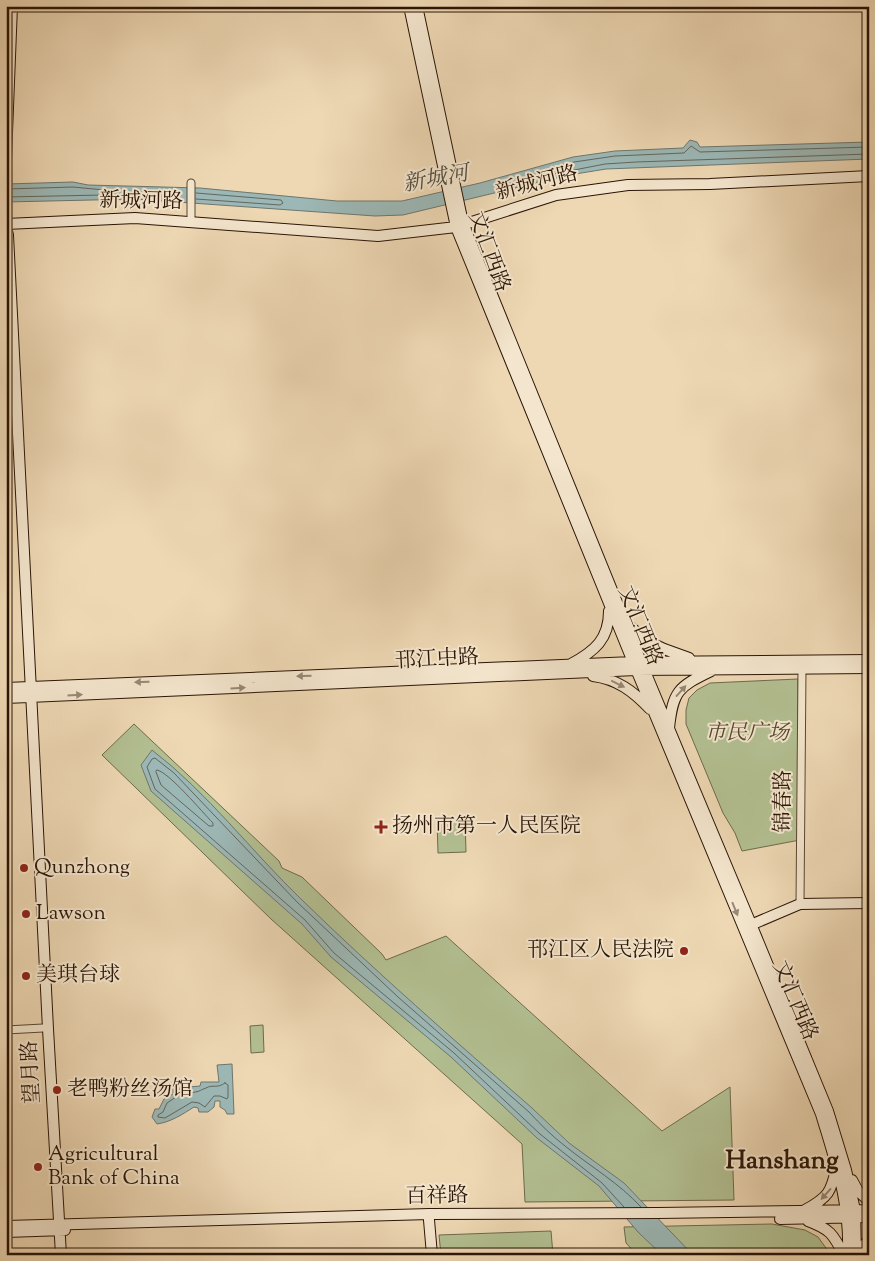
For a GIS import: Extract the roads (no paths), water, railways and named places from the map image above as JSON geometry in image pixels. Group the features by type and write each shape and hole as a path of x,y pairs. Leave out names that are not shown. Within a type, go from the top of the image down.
{"street":[{"path":"6,158 12,6"},
{"name":"文汇西路","path":"410,6 459,225 609,605 669,729 842,1167 852,1214 856,1255"},
{"name":"文汇西路","path":"417,6 451,184"},
{"name":"新城河路","path":"6,224 135,218 378,236 459,225 556,195 628,185 710,184 869,176"},
{"path":"191,183 191,222"},
{"name":"文汇西路","path":"459,225 624,621 655,714 747,926"},
{"name":"望月路","path":"6,228 8,236 43,1028 57,1227 62,1255"},
{"name":"望月路","path":"6,305 29,692 57,1227 55,1255"},
{"path":"570,669 601,641 609,625 609,605"},
{"path":"624,621 647,641 664,650 697,661"},
{"name":"邗江中路","path":"6,698 29,692 639,666 697,661 869,660"},
{"name":"邗江中路","path":"639,666 715,669 869,668"},
{"name":"锦春路","path":"800,904 802,668"},
{"path":"570,669 604,677 622,684 638,696 655,714"},
{"path":"669,729 671,706 677,692 692,680 715,669"},
{"name":"邗江中路","path":"6,688 29,692"},
{"path":"747,926 800,904 869,903"},
{"path":"6,1030 43,1028"},
{"path":"842,1167 858,1191 869,1201"},
{"path":"842,1167 832,1189 802,1215 826,1228 836,1240 844,1255"},
{"name":"百祥路","path":"852,1214 869,1210"},
{"name":"文汇西路","path":"848,1255 852,1214"},
{"name":"百祥路","path":"6,1226 228,1224 429,1217 852,1214 869,1217"},
{"path":"429,1217 432,1255"},
{"name":"百祥路","path":"6,1232 57,1227"},
{"path":"861,1255 865,1244 869,1240"}],"water":[{"path":"690,140 697,142 700,147 869,142 869,159 606,169 569,175 403,215 375,216 135,199 6,202 6,184 73,182 88,185 200,188 337,201 402,201 480,183 573,157 615,151 683,148"},
{"path":"152,750 211,803 283,881 358,953 569,1143 624,1183 693,1255 662,1255 638,1232 599,1186 537,1138 451,1057 331,957 302,924 151,791 141,765"},
{"path":"232,1064 234,1114 227,1114 220,1107 220,1101 215,1101 214,1107 208,1112 199,1112 198,1108 194,1107 172,1120 157,1124 152,1117 155,1109 159,1109 164,1099 173,1094 173,1084 189,1083 189,1087 200,1086 201,1082 219,1082 217,1065"}],"place":[{"name":"扬州市第一人民医院","path":"381,827"},
{"name":"Qunzhong","path":"24,868"},
{"name":"Lawson","path":"26,914"},
{"name":"邗江区人民法院","path":"684,951"},
{"name":"美琪台球","path":"26,976"},
{"name":"老鸭粉丝汤馆","path":"57,1090"},
{"name":"Agricultural Bank of China","path":"38,1167"}],"district":[{"name":"Hanshang","path":"782,1161"}],"water label":[{"name":"新城河","path":"436,180"}],"park label":[{"name":"市民广场","path":"747,734"}]}
